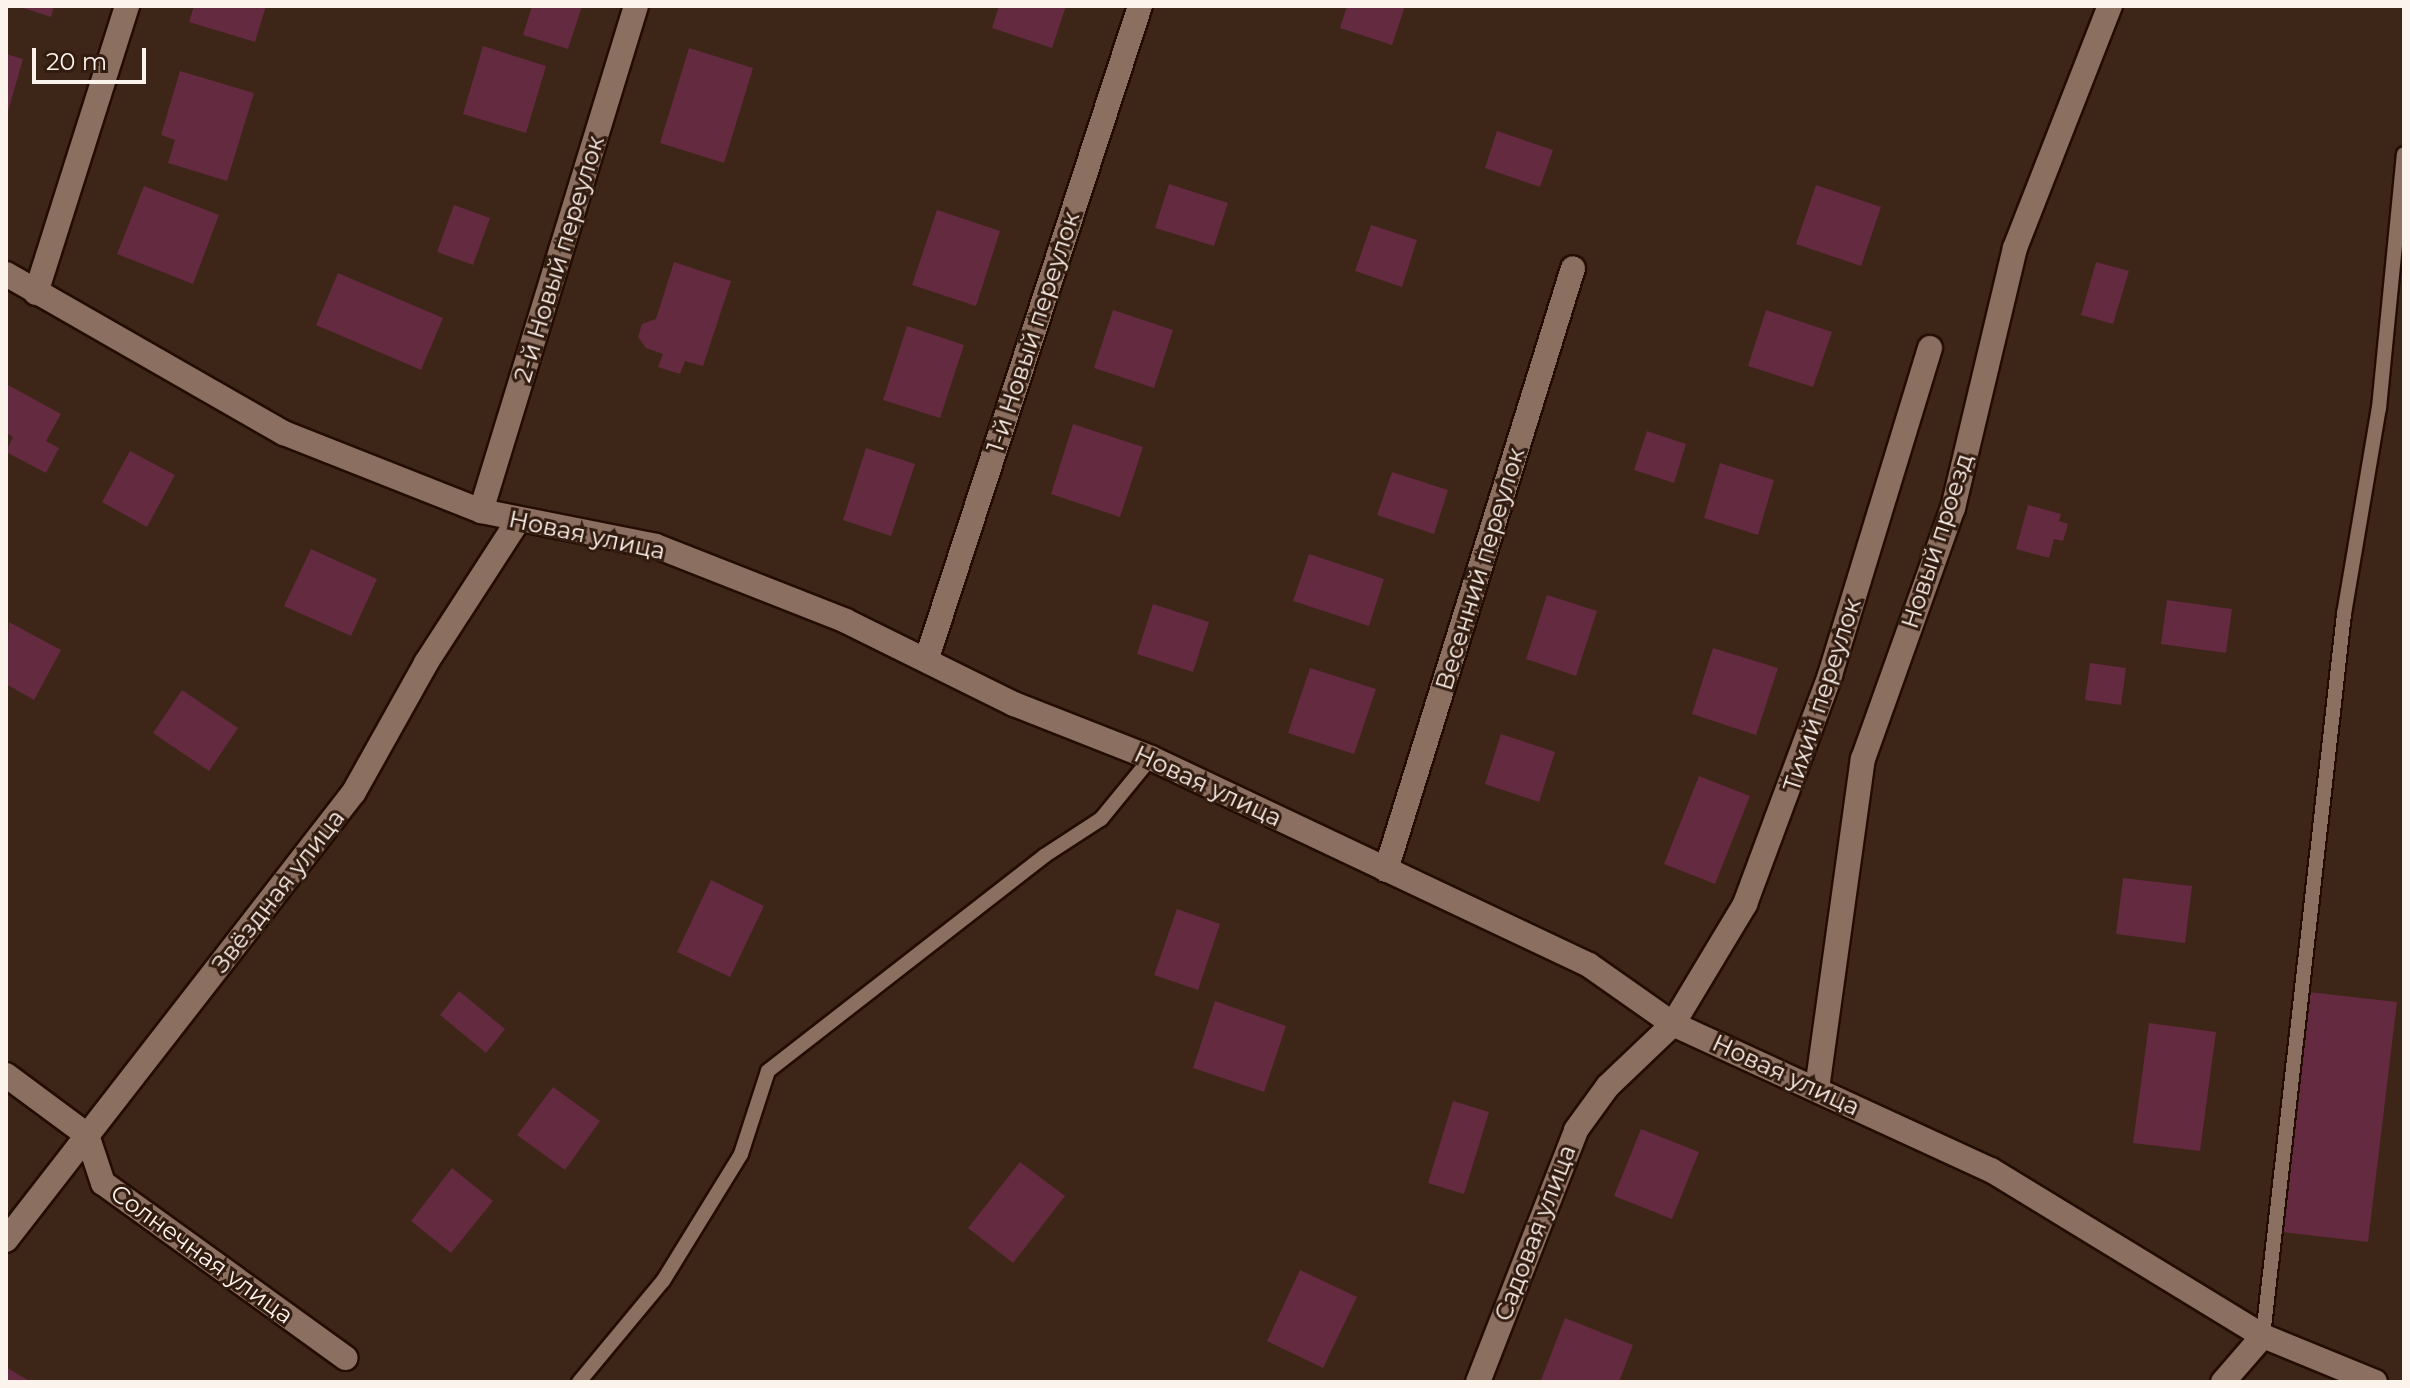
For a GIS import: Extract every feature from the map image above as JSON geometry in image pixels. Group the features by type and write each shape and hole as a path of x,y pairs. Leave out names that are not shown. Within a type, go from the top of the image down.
{"street":[{"path":"36,293 127,6"},
{"name":"2-й Новый переулок","path":"481,511 636,6"},
{"name":"1-й Новый переулок","path":"927,658 1140,6"},
{"name":"Новый проезд","path":"1817,1089 1863,759 1953,508 2015,248 2110,6"},
{"name":"Весенний переулок","path":"1386,870 1573,268"},
{"name":"Новая улица","path":"6,274 284,433 481,511 518,521 656,546 927,658 1014,704 1151,758 1589,965 1673,1024 1991,1170 2263,1336 2375,1382"},
{"name":"Тихий переулок","path":"1673,1024 1745,904 1791,791 1930,348"},
{"name":"Звёздная улица","path":"6,1240 354,792 426,663 518,521"},
{"name":"Садовая улица","path":"1478,1382 1576,1130 1608,1086 1673,1024"},
{"path":"6,1075 87,1135"},
{"name":"Солнечная улица","path":"87,1135 103,1183 346,1358"},
{"path":"2223,1382 2263,1336"}],"lane":[{"path":"2263,1336 2344,614 2379,408 2404,154"},
{"path":"579,1382 663,1281 741,1154 768,1071 1044,856 1101,819 1151,758"}],"building":[{"path":"17,6 54,6 51,17"},
{"path":"194,6 266,6 255,42 189,22"},
{"path":"532,6 582,6 568,49 523,35"},
{"path":"999,6 1066,6 1052,48 992,28"},
{"path":"1347,6 1405,6 1392,45 1340,28"},
{"path":"483,46 546,66 526,133 463,114"},
{"path":"689,48 753,68 724,163 660,143"},
{"path":"6,54 23,59 7,115 6,115"},
{"path":"180,71 254,93 227,181 168,163 175,140 161,135"},
{"path":"1497,131 1553,150 1540,187 1485,168"},
{"path":"1169,184 1228,203 1214,246 1155,228"},
{"path":"1816,185 1881,207 1861,266 1796,244"},
{"path":"144,186 219,215 193,284 117,254"},
{"path":"454,205 490,218 473,265 437,252"},
{"path":"937,210 1000,231 976,306 912,285"},
{"path":"1371,225 1417,240 1402,287 1355,271"},
{"path":"674,262 731,281 703,366 685,361 680,374 658,367 663,354 646,348 638,337 642,324 656,319"},
{"path":"2096,262 2129,271 2113,324 2081,315"},
{"path":"338,273 443,318 421,370 316,325"},
{"path":"1113,310 1173,330 1154,388 1094,368"},
{"path":"1766,310 1832,332 1813,387 1748,366"},
{"path":"907,326 964,345 940,418 883,400"},
{"path":"8,385 61,414 46,441 59,448 46,473 6,452 13,437 6,433"},
{"path":"1073,424 1143,447 1120,517 1051,494"},
{"path":"1647,431 1686,444 1674,483 1634,470"},
{"path":"866,448 915,464 891,536 843,520"},
{"path":"130,451 175,475 147,527 102,502"},
{"path":"1720,463 1774,480 1758,535 1704,518"},
{"path":"1392,472 1448,490 1434,534 1377,515"},
{"path":"2028,505 2061,514 2059,521 2068,524 2063,541 2054,539 2049,558 2016,549"},
{"path":"311,549 377,579 351,636 284,606"},
{"path":"1309,554 1384,579 1369,626 1293,601"},
{"path":"1547,595 1597,611 1576,676 1526,659"},
{"path":"2167,600 2232,609 2226,653 2161,644"},
{"path":"1153,604 1209,622 1193,672 1137,654"},
{"path":"9,622 61,650 34,700 6,684"},
{"path":"1713,648 1778,668 1756,735 1692,714"},
{"path":"2090,663 2126,668 2121,705 2085,700"},
{"path":"1310,668 1376,689 1354,754 1288,733"},
{"path":"182,690 238,728 209,771 153,733"},
{"path":"1501,734 1555,752 1539,802 1485,784"},
{"path":"1699,776 1750,796 1715,884 1664,864"},
{"path":"2123,878 2192,886 2185,943 2116,934"},
{"path":"711,880 764,906 730,977 677,952"},
{"path":"1177,909 1220,924 1198,990 1154,975"},
{"path":"459,991 505,1029 486,1053 440,1015"},
{"path":"2309,992 2397,1002 2368,1242 2281,1232"},
{"path":"1215,1001 1286,1026 1264,1092 1193,1068"},
{"path":"2149,1023 2216,1032 2200,1151 2133,1143"},
{"path":"553,1087 600,1121 565,1170 517,1135"},
{"path":"1453,1101 1489,1112 1464,1194 1428,1183"},
{"path":"1641,1129 1699,1152 1672,1219 1614,1196"},
{"path":"1020,1162 1065,1196 1013,1263 968,1228"},
{"path":"452,1168 493,1201 451,1253 411,1221"},
{"path":"1300,1270 1357,1297 1323,1368 1267,1341"},
{"path":"1565,1318 1633,1345 1619,1382 1541,1380"},
{"path":"6,1367 31,1382 6,1382"}]}
